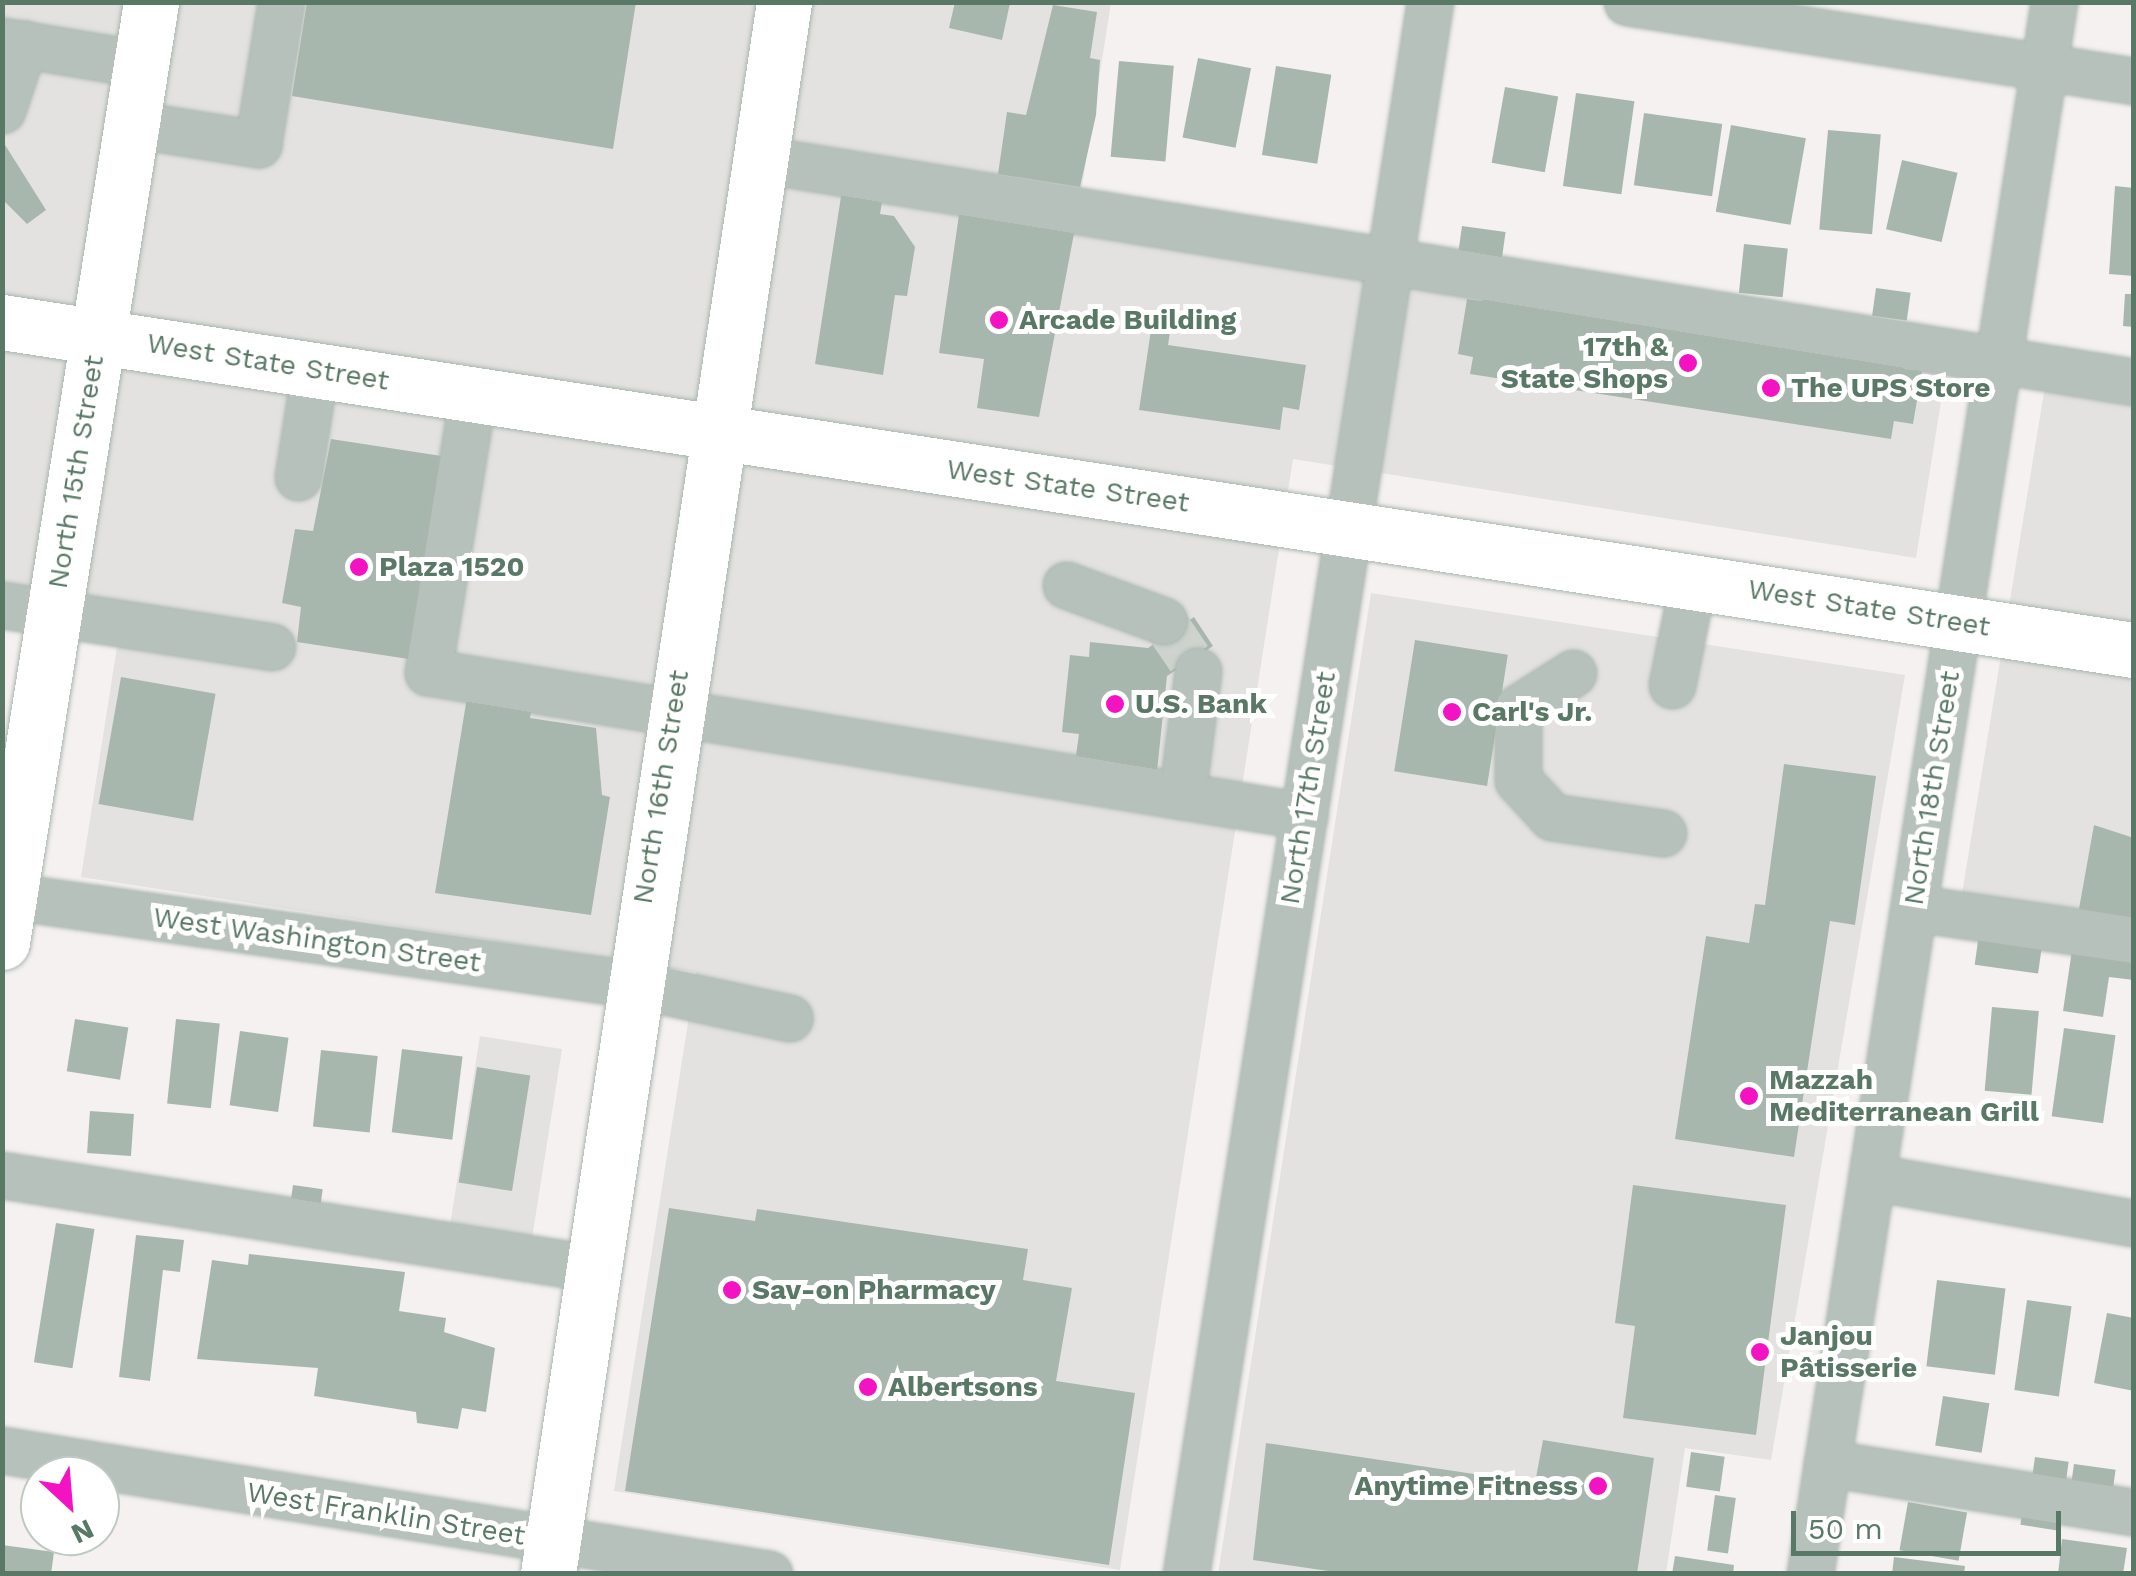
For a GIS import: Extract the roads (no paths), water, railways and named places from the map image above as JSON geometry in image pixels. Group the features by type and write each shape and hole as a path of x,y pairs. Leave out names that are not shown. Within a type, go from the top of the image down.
{"main road":[{"name":"North 15th Street","path":"5,911 28,609 97,336 151,2"},
{"name":"North 16th Street","path":"550,1557 631,984 784,2"},
{"name":"West State Street","path":"2,322 2134,650"}],"street":[{"path":"132,124 258,144 281,2"},
{"name":"North 17th Street","path":"1186,1574 1430,2"},
{"path":"1627,2 2134,81"},
{"name":"North 18th Street","path":"1810,1574 2054,2"},
{"path":"2,110 13,42 142,64"},
{"path":"759,159 2134,382"},
{"path":"298,477 315,370"},
{"path":"472,394 428,672 1304,816"},
{"path":"1672,685 1693,580"},
{"path":"1066,584 1164,621"},
{"path":"28,609 272,647"},
{"path":"1182,796 1198,671"},
{"path":"1573,673 1518,708 1518,780 1552,817 1664,834"},
{"path":"1914,908 2134,940"},
{"name":"West Washington Street","path":"5,911 631,984 789,1018"},
{"path":"2,1175 591,1268"},
{"path":"1872,1176 2134,1223"},
{"name":"West Franklin Street","path":"2,1450 550,1557 770,1574"},
{"path":"1827,1463 2134,1512"}],"tunnel":[{"path":"1164,621 1198,671"}],"place":[{"name":"Arcade Building","path":"999,320"},
{"name":"17th & State Shops","path":"1688,363"},
{"name":"The UPS Store","path":"1771,388"},
{"name":"Plaza 1520","path":"359,567"},
{"name":"U.S. Bank","path":"1115,704"},
{"name":"Carl's Jr.","path":"1452,712"},
{"name":"Mazzah Mediterranean Grill","path":"1749,1096"},
{"name":"Sav-on Pharmacy","path":"732,1290"},
{"name":"Janjou Pâtisserie","path":"1760,1352"},
{"name":"Albertsons","path":"868,1387"},
{"name":"Anytime Fitness","path":"1598,1486"}]}
